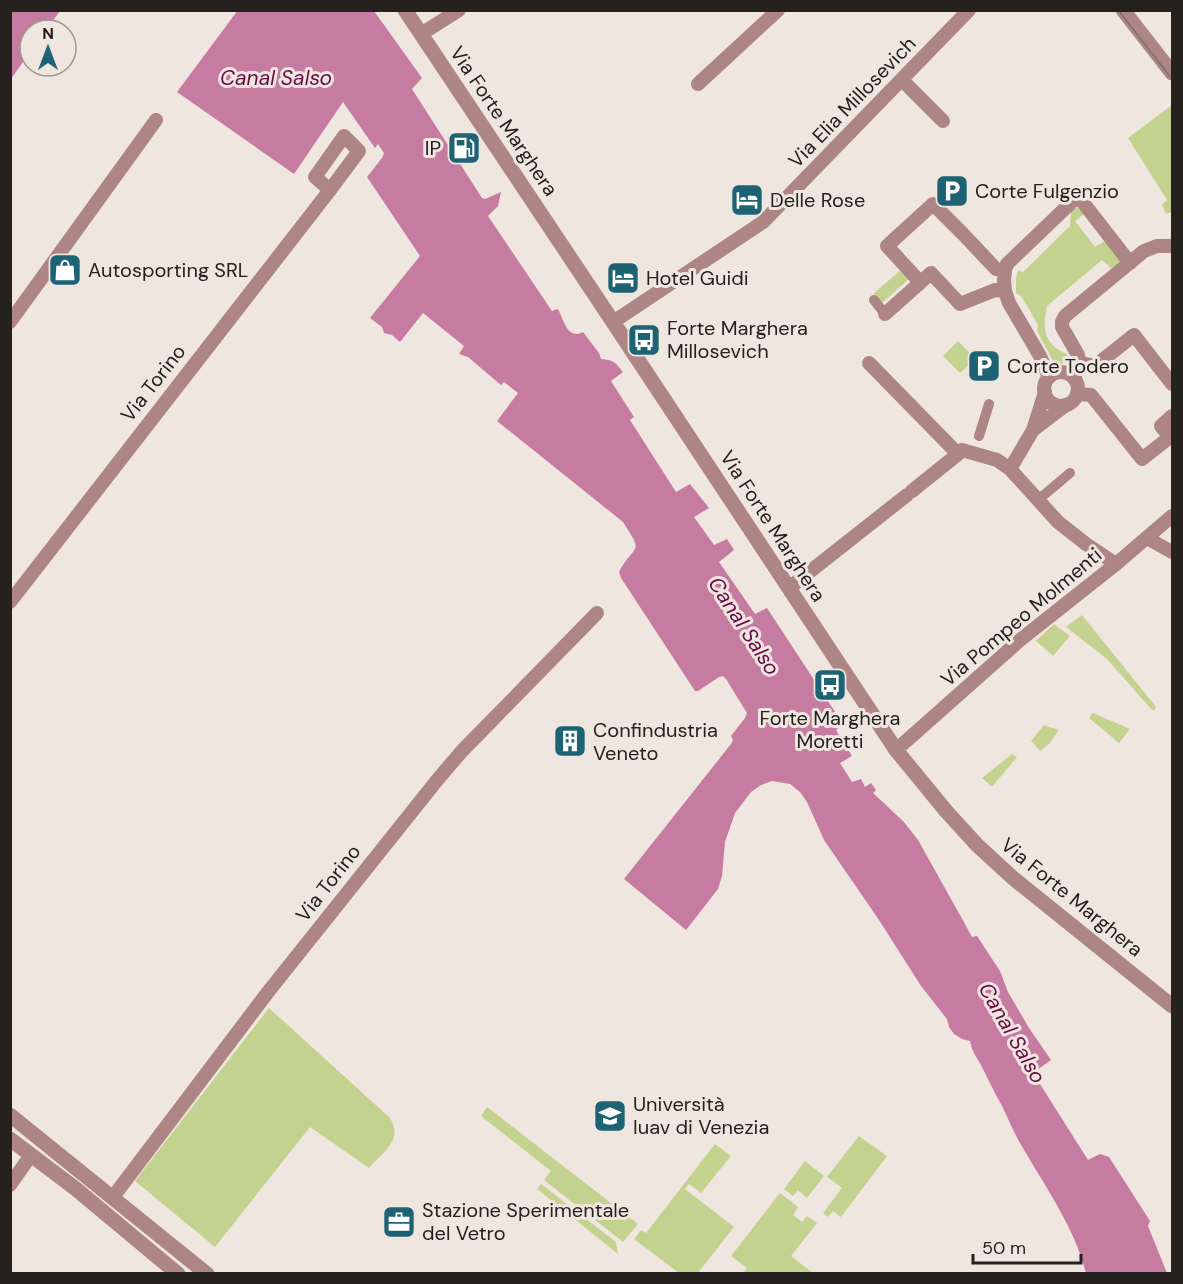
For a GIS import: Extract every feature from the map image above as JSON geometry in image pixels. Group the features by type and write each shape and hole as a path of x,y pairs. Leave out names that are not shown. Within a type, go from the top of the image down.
{"street":[{"name":"Via Forte Marghera","path":"405,10 896,750 945,811 976,845 1173,1006"},
{"path":"421,34 459,10"},
{"path":"698,84 778,10"},
{"name":"Via Elia Millosevich","path":"613,322 763,222 969,10"},
{"path":"1123,10 1173,73"},
{"path":"902,80 943,121"},
{"path":"10,322 156,120"},
{"name":"Via Torino","path":"10,602 330,190"},
{"path":"1049,377 1041,356 1009,303 1004,280 1007,264 1078,196 1130,263"},
{"path":"1005,270 996,269 933,204 892,249 960,304 995,290 1005,291"},
{"path":"1074,378 1079,363 1078,355 1062,327 1065,316 1144,251 1157,246 1173,246"},
{"path":"874,300 885,314 926,277"},
{"path":"1079,363 1095,366 1134,335 1173,384"},
{"path":"869,363 958,454"},
{"path":"1010,469 1033,430 1045,392 1046,381 1053,373 1070,374 1078,388 1077,394 1071,403 1033,430"},
{"path":"1045,392 1055,404 1066,405"},
{"path":"1077,394 1091,395 1121,440 1139,461 1170,436 1161,426 1173,417"},
{"path":"978,436 989,404"},
{"path":"789,588 962,450 997,460 1010,469 1058,522 1116,564"},
{"path":"1038,500 1070,473"},
{"name":"Via Pompeo Molmenti","path":"896,750 1020,640 1173,516"},
{"path":"1147,538 1173,552"},
{"name":"Via Torino","path":"112,1197 268,992 438,779 462,751 597,613"},
{"path":"10,1115 207,1274"},
{"path":"10,1139 178,1274"},
{"path":"10,1185 30,1155"}],"green space":[{"path":"1172,105 1172,212 1166,214 1162,205 1167,200 1128,138"},
{"path":"1073,208 1079,208 1084,214 1075,221 1095,247 1105,241 1123,263 1114,271 1102,260 1047,306 1046,335 1053,346 1067,354 1067,361 1062,364 1053,361 1037,331 1038,325 1022,297 1016,293 1016,278 1018,270 1023,272 1070,226"},
{"path":"901,270 909,279 882,303 874,293"},
{"path":"958,341 976,359 960,373 943,356"},
{"path":"1082,615 1156,707 1155,710 1152,710 1107,659 1066,627"},
{"path":"1054,624 1070,636 1053,656 1036,641"},
{"path":"1092,713 1130,729 1119,743 1089,718"},
{"path":"1044,725 1059,730 1049,744 1040,751 1031,741"},
{"path":"1012,754 1017,757 992,787 982,778"},
{"path":"269,1008 389,1117 395,1132 386,1151 369,1168 310,1127 215,1247 135,1181"},
{"path":"487,1107 638,1224 623,1242 544,1180 551,1171 481,1116"},
{"path":"859,1136 887,1156 841,1217 833,1211 828,1217 823,1213 842,1188 827,1177"},
{"path":"715,1144 731,1156 701,1193 689,1184 685,1189 734,1227 698,1273 679,1273 634,1239 641,1230 646,1233"},
{"path":"805,1161 824,1176 807,1198 798,1190 793,1196 784,1189"},
{"path":"541,1184 616,1242 618,1254 537,1189"},
{"path":"780,1193 798,1207 793,1215 802,1222 807,1216 817,1223 791,1256 813,1273 743,1273 747,1268 731,1256"}],"water":[{"path":"11,10 60,11 55,18 18,18 18,69 11,79"},
{"name":"Canal Salso","path":"238,10 374,11 422,78 412,89 482,198 485,199 501,192 498,206 488,216 552,311 558,309 570,331 578,334 583,332 601,359 614,362 623,372 611,381 634,417 630,420 676,492 690,484 709,508 694,517 714,545 727,539 734,550 719,562 755,614 767,608 843,724 836,730 852,756 840,763 852,782 861,779 865,787 871,783 876,790 873,793 904,822 918,840 972,937 977,936 1000,971 1008,992 1051,1060 1033,1073 1088,1160 1100,1154 1109,1157 1150,1221 1148,1226 1167,1273 1086,1273 1066,1222 1017,1138 970,1041 954,1034 949,1027 947,1019 921,986 824,840 807,802 790,784 772,781 761,785 751,792 735,813 725,842 722,876 718,889 686,930 624,879 731,744 733,740 731,736 747,713 723,676 695,691 621,578 619,572 636,545 623,522 497,421 518,393 504,382 501,385 468,357 459,354 464,346 423,313 400,342 392,335 384,333 382,327 370,318 420,256 367,177 384,153 378,144 375,148 343,102 294,174 177,92"}],"tram line":[{"path":"1118,10 1172,79"}],"place":[{"name":"IP","path":"464,148"},
{"name":"Corte Fulgenzio","path":"952,191"},
{"name":"Delle Rose","path":"747,200"},
{"name":"Autosporting SRL","path":"65,270"},
{"name":"Hotel Guidi","path":"623,278"},
{"name":"Forte Marghera Millosevich","path":"644,340"},
{"name":"Corte Todero","path":"984,366"},
{"name":"Forte Marghera Moretti","path":"830,685"},
{"name":"Confindustria Veneto","path":"570,741"},
{"name":"Università Iuav di Venezia","path":"610,1116"},
{"name":"Stazione Sperimentale del Vetro","path":"399,1222"}]}
